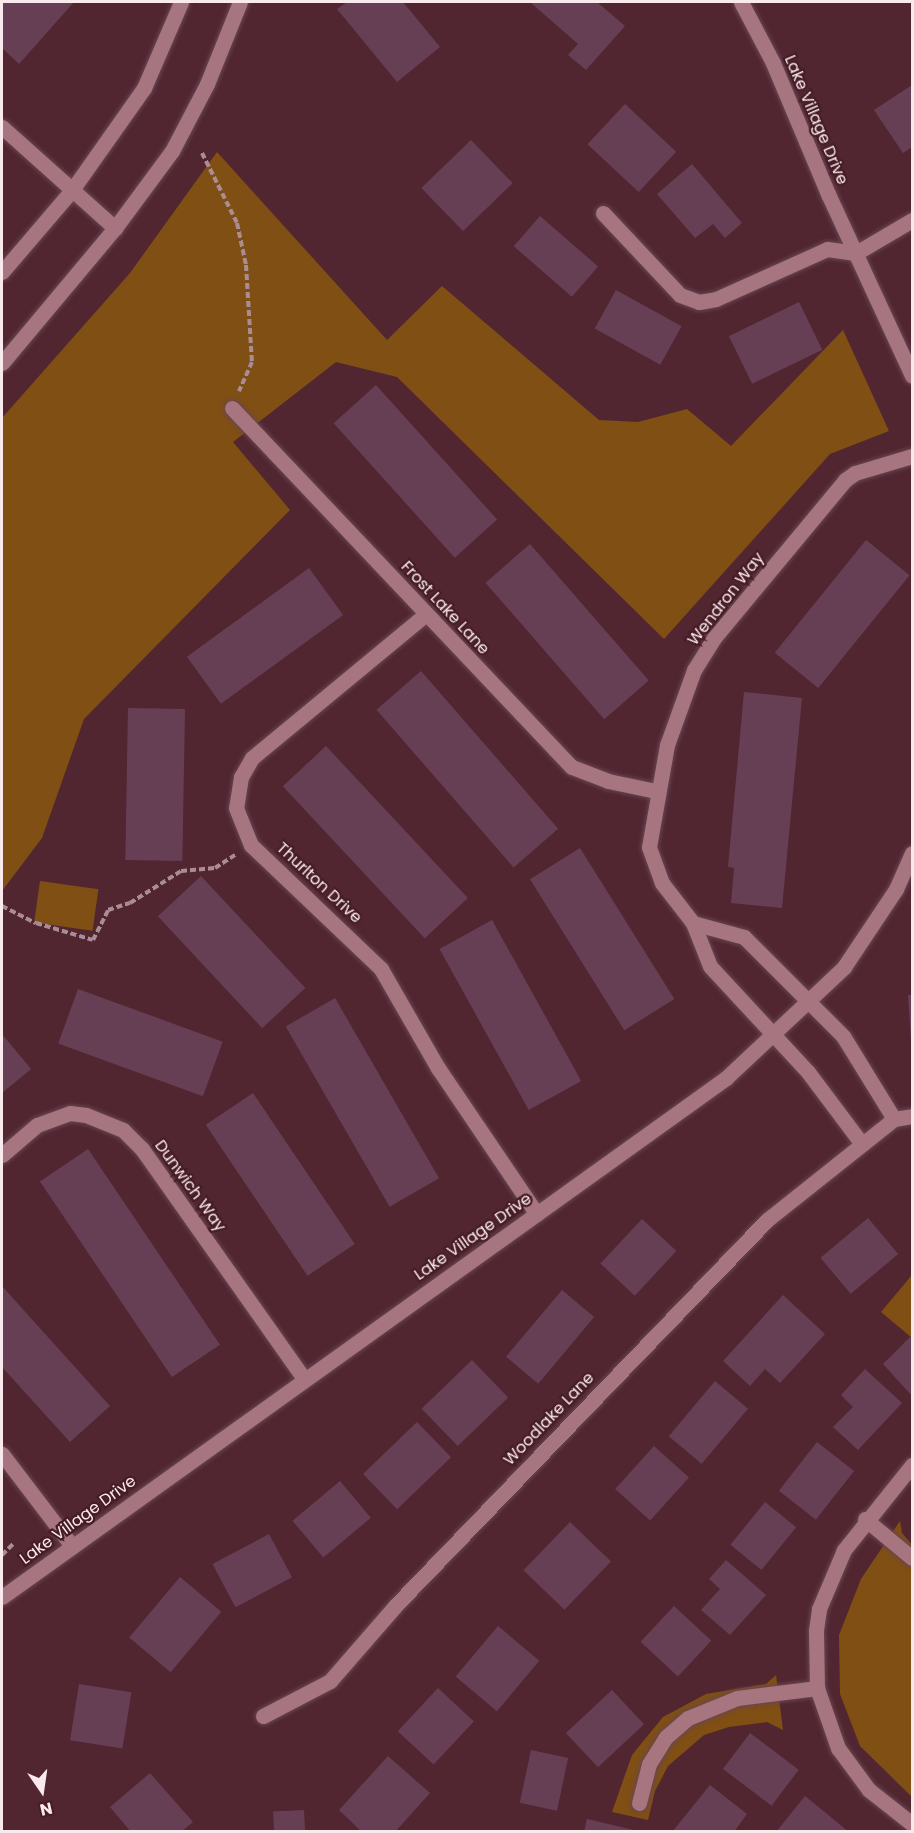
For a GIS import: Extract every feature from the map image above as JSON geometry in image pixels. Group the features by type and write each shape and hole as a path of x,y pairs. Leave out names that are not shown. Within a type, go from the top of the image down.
{"street":[{"path":"2,272 72,190 144,88 181,2"},
{"path":"2,363 115,228 172,151 207,84 240,2"},
{"name":"Lake Village Drive","path":"741,2 773,63 912,376"},
{"path":"2,127 115,228"},
{"path":"603,213 680,295 699,302 717,299 827,249 856,253 912,220"},
{"name":"Frost Lake Lane","path":"232,408 572,767 608,781 656,791"},
{"name":"Wendron Way","path":"771,1032 710,966 693,922 662,884 651,860 649,847 656,791 667,745 694,670 714,638 845,480 855,473 912,456"},
{"name":"Thurlton Drive","path":"426,614 252,758 241,777 236,808 251,845 381,969 438,1068 537,1214"},
{"name":"Lake Village Drive","path":"2,1598 726,1078 771,1032 844,967 896,889 912,853"},
{"path":"693,922 744,937 843,1036 894,1119"},
{"path":"771,1032 808,1072 862,1144"},
{"name":"Dunwich Way","path":"2,1155 37,1125 70,1113 86,1114 123,1130 142,1149 304,1379"},
{"name":"Woodlake Lane","path":"262,1716 330,1681 404,1597 767,1220 894,1119 912,1116"},
{"path":"2,1454 72,1546"},
{"path":"912,1465 865,1520 836,1565 819,1609 817,1688 838,1748 854,1772 887,1807 912,1824"},
{"path":"865,1520 912,1558"},
{"path":"639,1803 649,1764 666,1737 688,1718 737,1698 817,1688"}],"path":[{"path":"202,153 237,223 246,265 252,362 232,408"},
{"path":"2,906 36,923 93,940 108,910 130,903 181,871 215,868 251,845"},
{"path":"2,1555 14,1544"}],"shaded area":[{"path":"217,152 387,340 442,286 599,420 638,422 687,409 731,446 843,330 889,431 830,454 664,639 397,377 336,362 233,442 290,510 84,719 42,838 2,891 2,418 130,273"},
{"path":"40,881 98,889 93,931 34,923"},
{"path":"912,1275 912,1338 881,1312"},
{"path":"900,1521 902,1533 912,1545 912,1797 860,1746 840,1694 839,1635 861,1579"},
{"path":"776,1675 783,1730 767,1722 729,1727 704,1735 668,1766 655,1791 648,1820 612,1812 632,1755 663,1717 706,1694 766,1684"}],"building":[{"path":"2,2 74,2 19,64 2,48"},
{"path":"347,2 403,2 440,47 397,82 337,9"},
{"path":"530,2 597,2 625,26 586,70 568,55 578,44"},
{"path":"912,85 912,147 903,153 874,110"},
{"path":"625,104 676,152 639,192 587,144"},
{"path":"471,140 513,183 463,231 421,188"},
{"path":"692,164 742,223 725,238 713,224 695,238 657,194"},
{"path":"540,216 598,267 572,297 514,246"},
{"path":"616,290 682,326 660,365 595,328"},
{"path":"799,302 822,350 752,384 729,336"},
{"path":"376,385 497,520 455,558 334,423"},
{"path":"866,540 910,575 818,688 775,653"},
{"path":"530,544 649,681 604,719 485,583"},
{"path":"309,568 343,615 221,704 187,657"},
{"path":"421,671 558,829 514,867 376,710"},
{"path":"744,692 802,698 782,908 731,903 734,868 728,867"},
{"path":"128,708 185,709 182,861 125,860"},
{"path":"326,746 468,898 425,938 283,786"},
{"path":"580,848 674,999 624,1030 530,879"},
{"path":"201,876 305,988 262,1028 158,916"},
{"path":"492,920 581,1081 529,1110 440,949"},
{"path":"78,989 223,1042 203,1096 58,1044"},
{"path":"908,995 912,995 912,1041 911,1041"},
{"path":"335,998 439,1178 390,1207 286,1026"},
{"path":"2,1034 31,1069 2,1093"},
{"path":"253,1093 355,1244 308,1276 206,1125"},
{"path":"88,1149 220,1345 172,1377 40,1181"},
{"path":"868,1218 898,1254 851,1294 821,1258"},
{"path":"642,1219 676,1251 635,1296 600,1264"},
{"path":"2,1286 110,1406 70,1442 2,1367"},
{"path":"562,1290 594,1317 538,1384 506,1357"},
{"path":"783,1295 825,1334 780,1383 765,1369 750,1386 723,1361"},
{"path":"912,1335 912,1396 883,1364"},
{"path":"472,1360 508,1397 458,1446 422,1409"},
{"path":"865,1369 902,1403 858,1450 833,1427 853,1407 841,1395"},
{"path":"715,1381 748,1409 702,1464 669,1436"},
{"path":"417,1422 451,1457 397,1509 363,1474"},
{"path":"817,1442 854,1471 816,1520 779,1491"},
{"path":"654,1446 689,1477 650,1521 615,1489"},
{"path":"340,1481 371,1518 323,1558 293,1521"},
{"path":"765,1502 796,1527 761,1570 730,1545"},
{"path":"570,1522 611,1562 564,1610 523,1570"},
{"path":"269,1534 292,1577 235,1607 212,1564"},
{"path":"726,1560 766,1595 730,1635 701,1610 720,1589 709,1579"},
{"path":"180,1577 221,1612 171,1672 129,1638"},
{"path":"674,1606 711,1641 678,1677 641,1642"},
{"path":"498,1626 539,1661 497,1711 456,1677"},
{"path":"79,1684 131,1692 122,1749 70,1740"},
{"path":"438,1688 474,1721 434,1765 398,1731"},
{"path":"612,1690 644,1724 598,1767 566,1733"},
{"path":"750,1733 799,1770 772,1806 723,1769"},
{"path":"531,1750 568,1758 557,1811 520,1803"},
{"path":"388,1756 430,1793 395,1832 362,1832 339,1810"},
{"path":"150,1773 193,1822 181,1832 131,1832 110,1807"},
{"path":"710,1785 747,1814 734,1832 672,1832"},
{"path":"805,1796 849,1832 776,1832"},
{"path":"304,1810 305,1832 274,1832 273,1812"},
{"path":"587,1819 638,1831 584,1832"}]}
